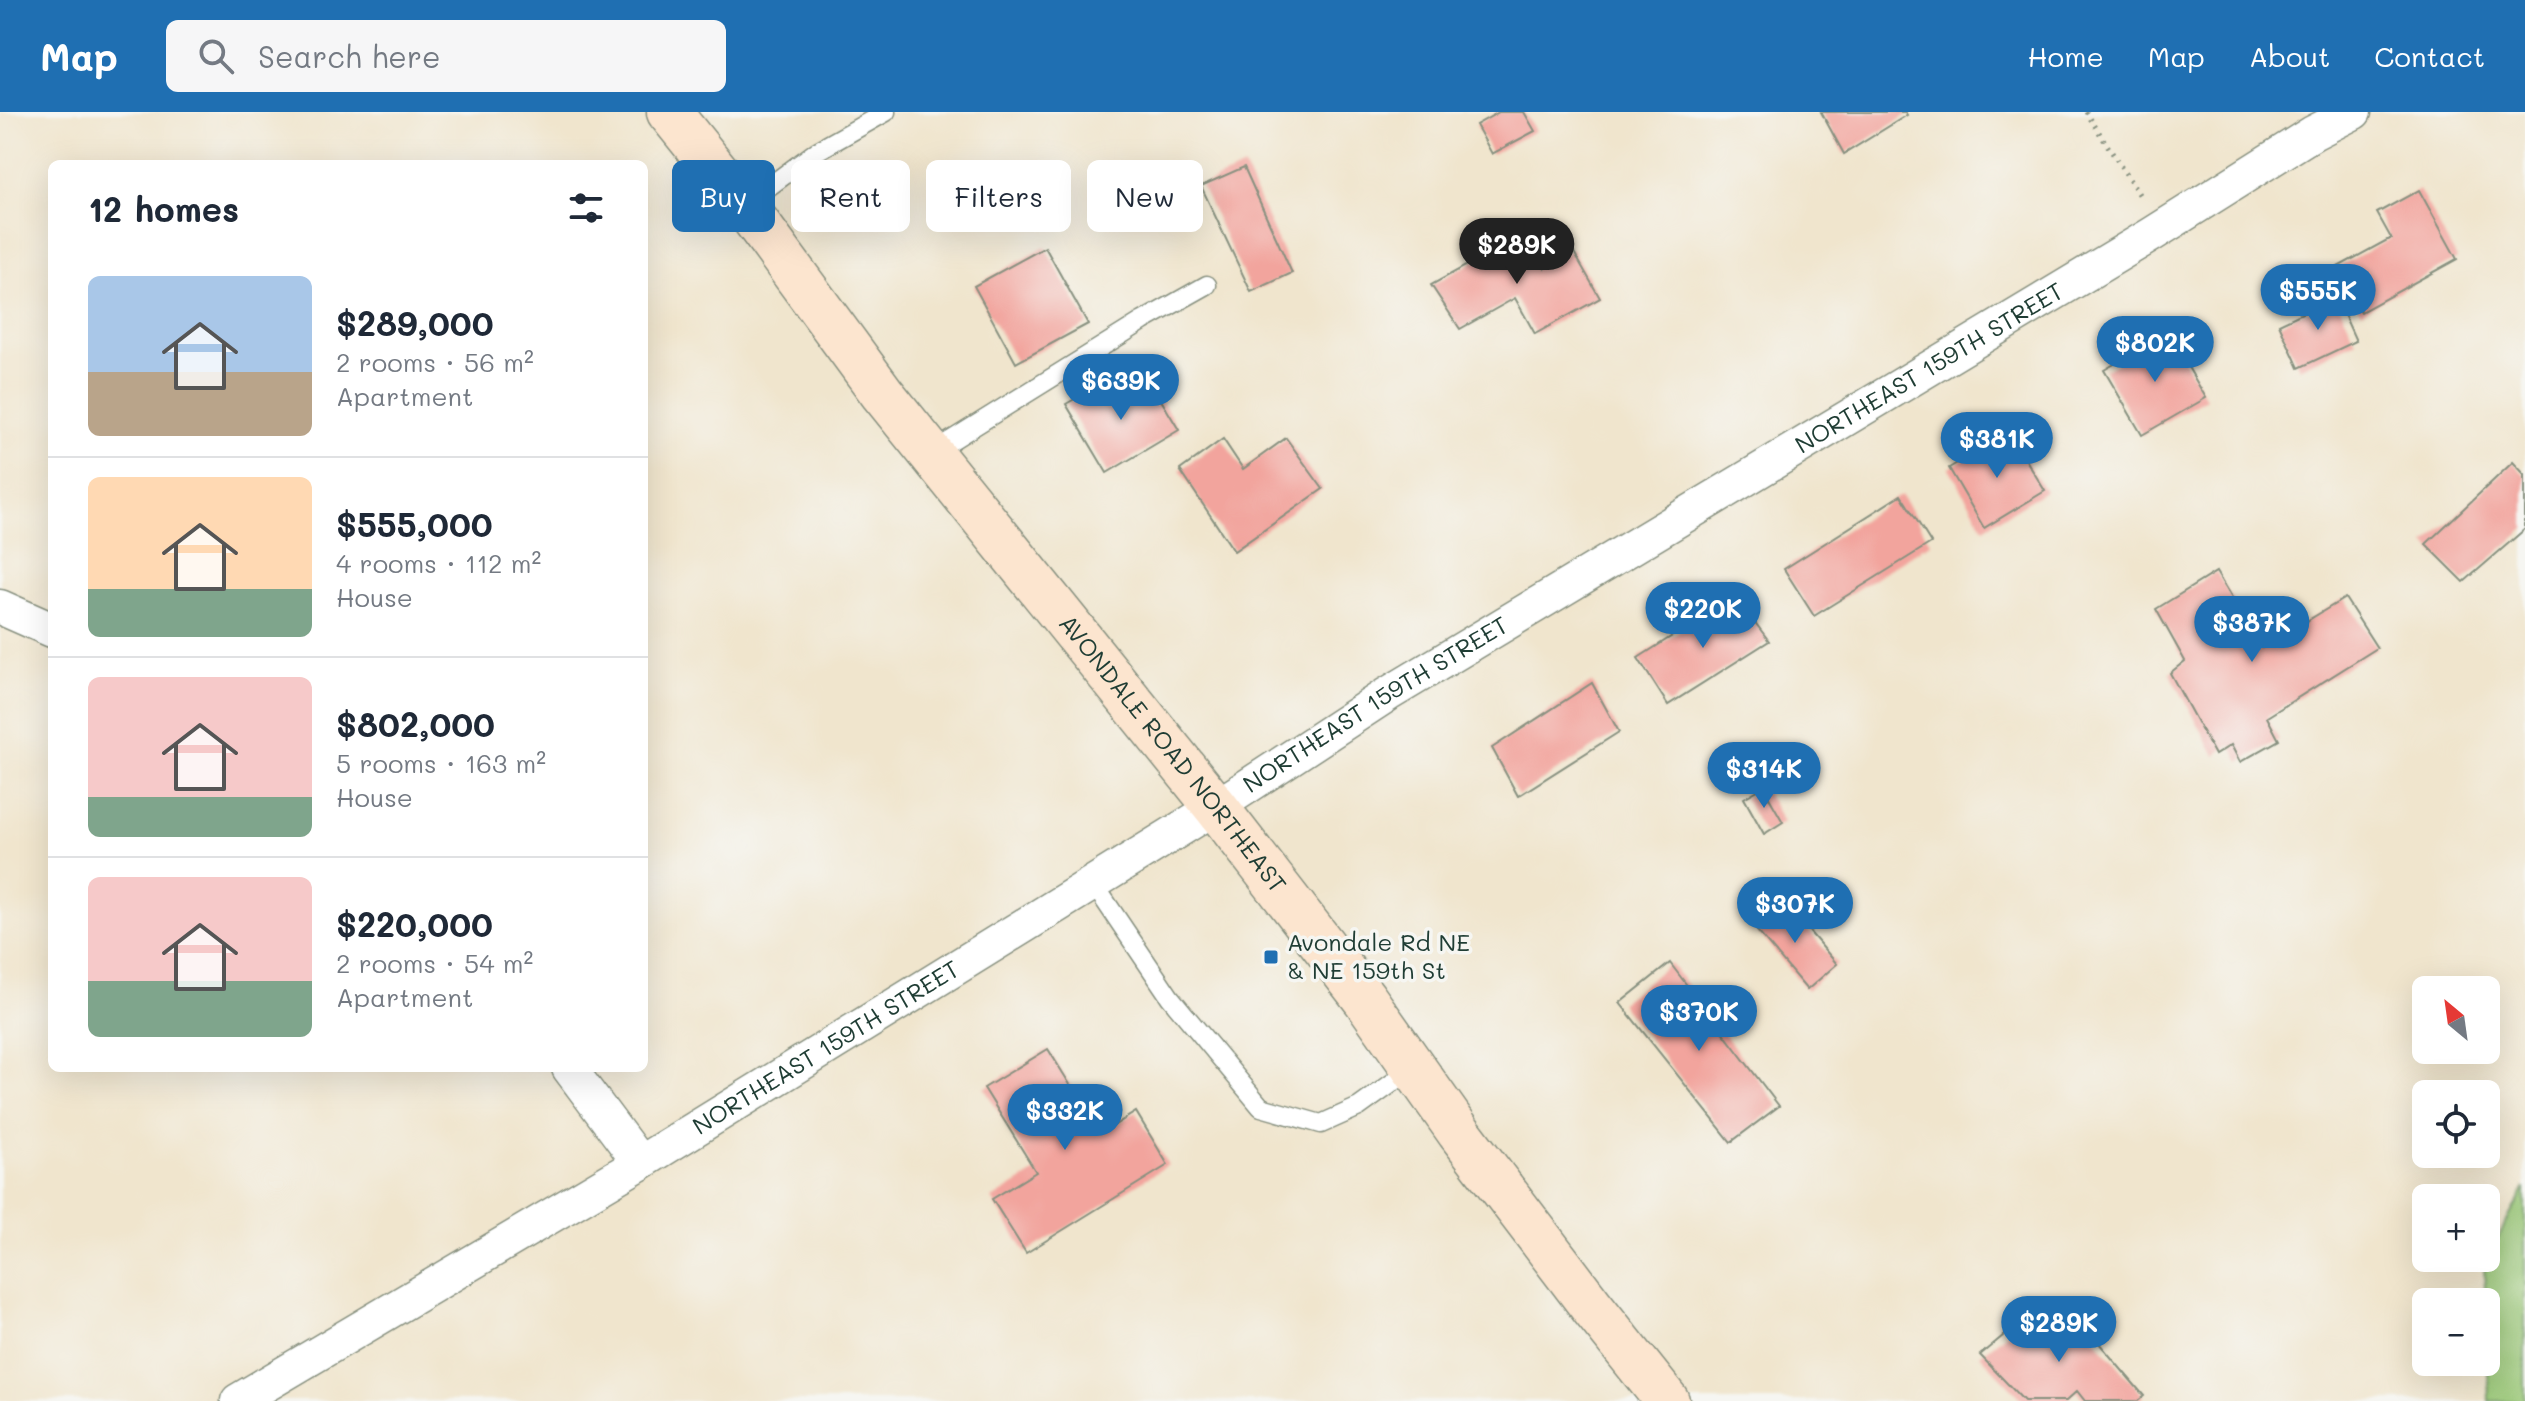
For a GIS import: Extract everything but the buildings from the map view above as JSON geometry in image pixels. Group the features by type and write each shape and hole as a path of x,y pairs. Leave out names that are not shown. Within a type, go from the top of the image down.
{"main road":[{"name":"AVONDALE ROAD NORTHEAST","path":"669,112 708,160"},
{"name":"AVONDALE ROAD NORTHEAST","path":"764,232 882,393 1216,807 1365,999 1592,1307 1667,1401"}],"street":[{"name":"NORTHEAST 159TH STREET","path":"238,1401 640,1163 1216,807 1388,694 2164,227 2313,133 2354,112"},
{"path":"0,607 48,628"},
{"path":"572,1072 640,1163"}],"lane":[{"path":"775,182 817,151 886,112"},
{"path":"931,453 1143,321 1207,285"},
{"path":"1093,883 1170,997 1261,1107 1321,1124 1359,1107 1413,1068"}],"path":[{"path":"2086,112 2136,192 2164,227"}],"green space":[{"path":"2525,1188 2525,1401 2489,1401 2488,1376 2500,1376 2500,1288 2485,1288 2484,1272 2500,1272 2500,1234"}],"place":[{"name":"Avondale Rd NE & NE 159th St","path":"1271,957"}]}
